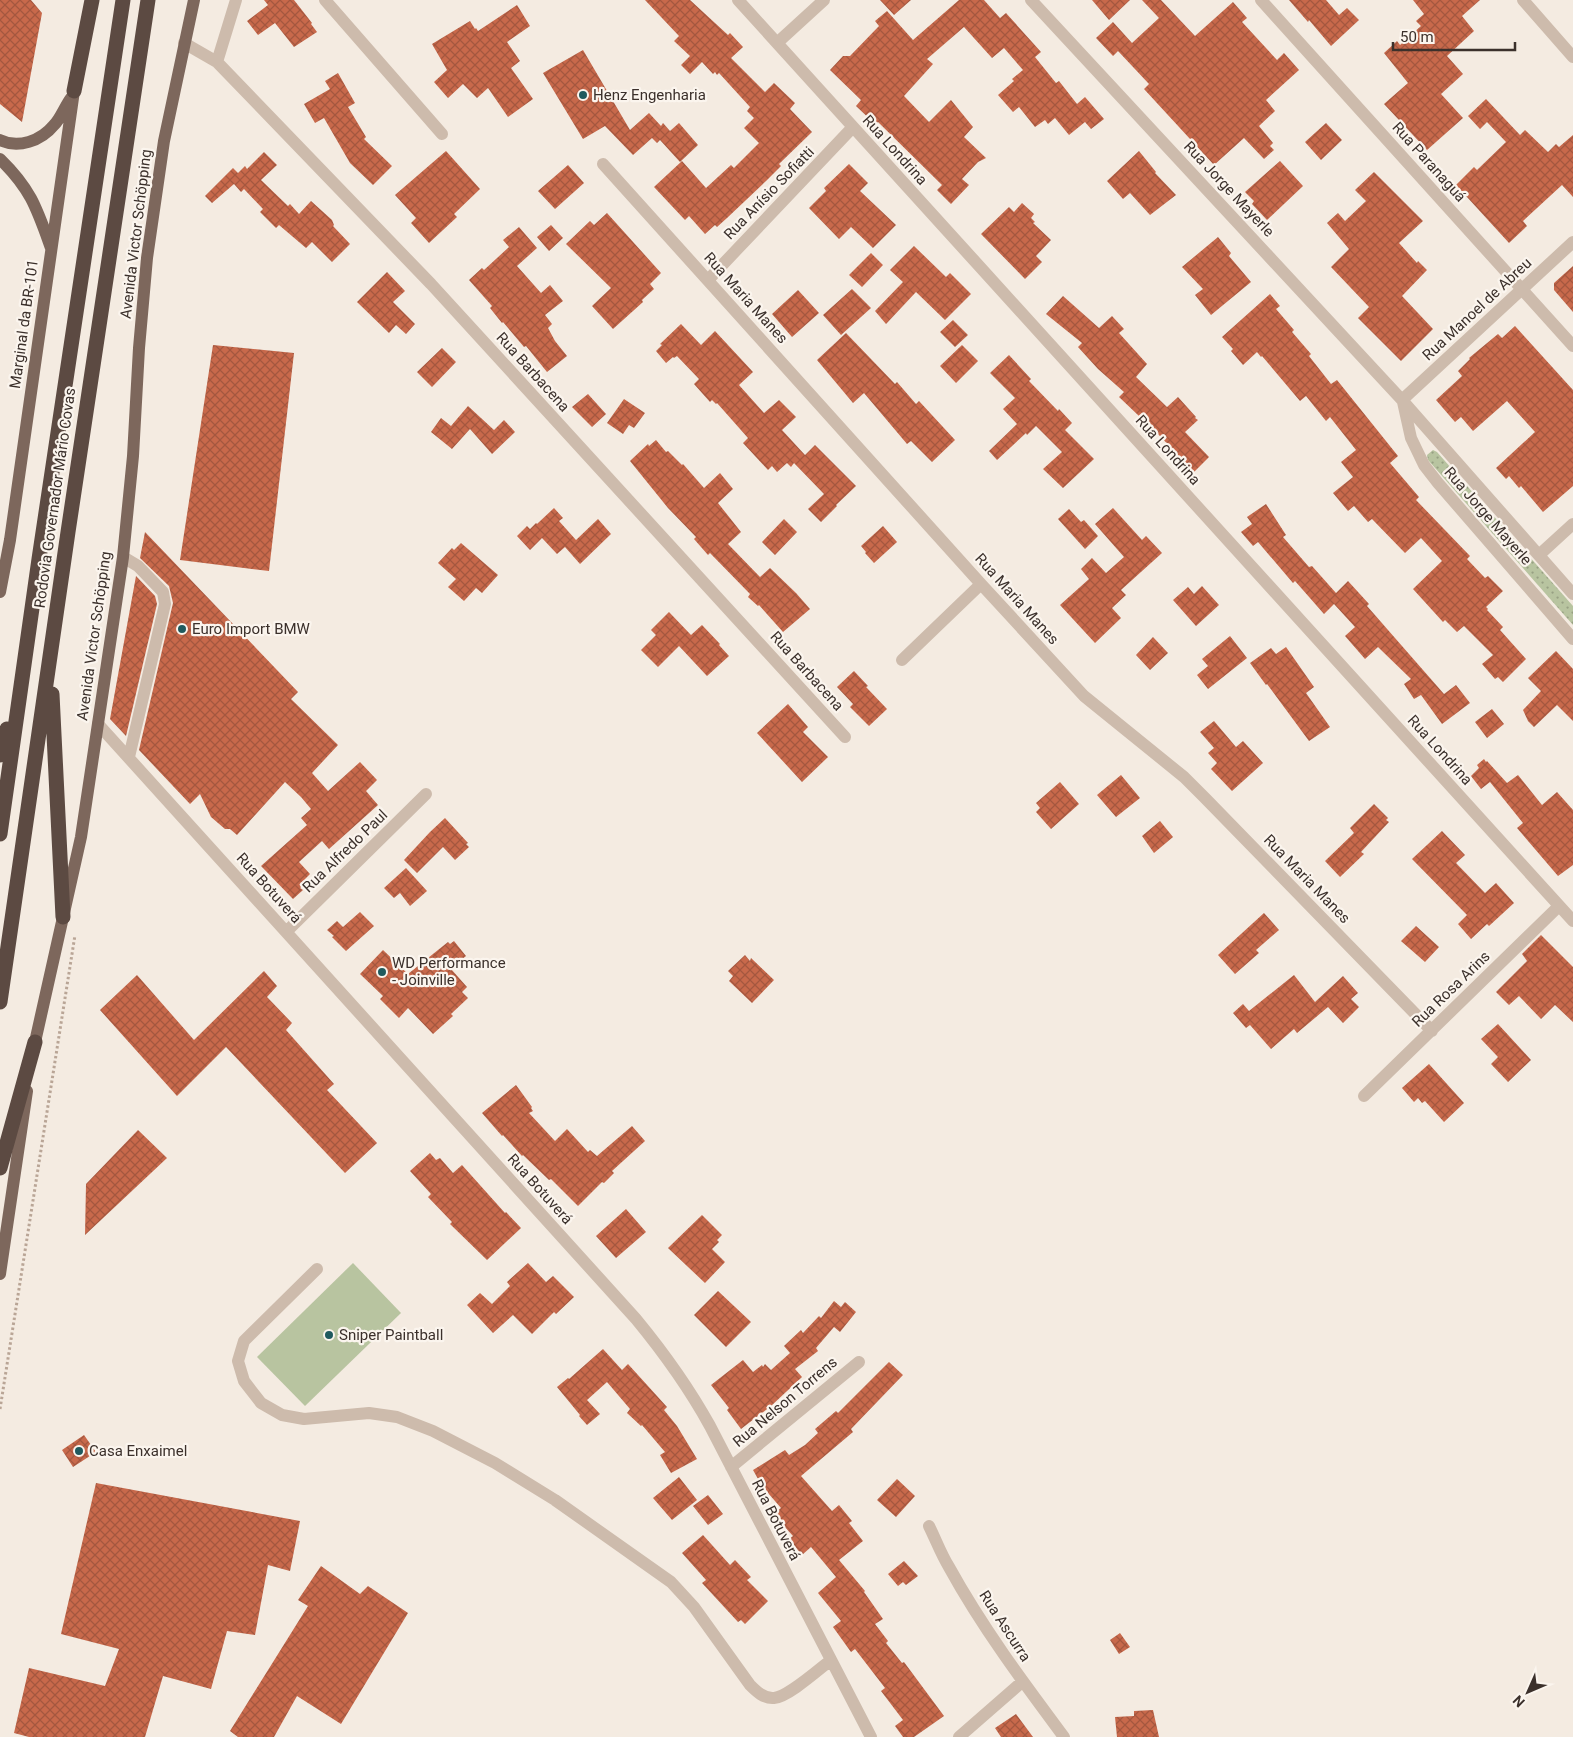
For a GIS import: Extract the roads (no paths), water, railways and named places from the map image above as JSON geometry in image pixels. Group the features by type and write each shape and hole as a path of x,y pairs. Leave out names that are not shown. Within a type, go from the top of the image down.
{"highway":[{"path":"74,91 92,0"},
{"name":"Rodovia Governador Mário Covas","path":"0,834 123,0"},
{"name":"Rodovia Governador Mário Covas","path":"0,1002 148,0"},
{"path":"50,659 63,917"},
{"path":"0,755 24,665"},
{"path":"0,1168 35,1042"}],"main road":[{"name":"Avenida Victor Schöpping","path":"0,1274 35,1042 81,837 123,557 133,456 139,339 147,258 164,141 194,0"},
{"path":"0,140 6,143 26,144 40,137 54,126 74,91"},
{"name":"Marginal da BR-101","path":"0,592 10,540 74,91"},
{"path":"0,158 25,186 37,209 51,250"}],"street":[{"path":"217,62 236,0"},
{"path":"326,0 442,134"},
{"name":"Rua Londrina","path":"738,0 1573,921"},
{"path":"777,43 824,0"},
{"name":"Rua Jorge Mayerle","path":"1031,0 1402,400 1573,594"},
{"name":"Rua Paranaguá","path":"1261,0 1573,346"},
{"path":"1523,0 1573,57"},
{"name":"Rua Barbacena","path":"184,43 217,62 431,284 845,738"},
{"name":"Rua Anísio Sofiatti","path":"708,280 853,127"},
{"name":"Rua Maria Manes","path":"603,164 1084,696 1184,778 1205,798 1432,1031"},
{"name":"Rua Manoel de Abreu","path":"1402,400 1573,242"},
{"name":"Rua Jorge Mayerle","path":"1402,400 1411,438 1424,465 1573,639"},
{"path":"1539,555 1573,524"},
{"path":"123,557 138,566 163,592 165,604 128,757"},
{"path":"902,660 981,584"},
{"name":"Rua Botuverá","path":"98,724 662,1350 696,1400 871,1737"},
{"name":"Rua Alfredo Paul","path":"286,932 426,794"},
{"name":"Rua Rosa Arins","path":"1364,1096 1559,906"},
{"path":"317,1269 244,1341 238,1361 244,1381 261,1403 282,1415 304,1419 369,1413 397,1417 433,1431 495,1463 555,1500 671,1582 694,1606 758,1694 773,1698 789,1692 830,1660"},
{"name":"Rua Nelson Torrens","path":"731,1467 859,1362"},
{"name":"Rua Ascurra","path":"929,1526 948,1566 991,1637 1064,1737"},
{"path":"958,1737 1022,1682"}],"place":[{"name":"Henz Engenharia","path":"583,95"},
{"name":"Euro Import BMW","path":"182,629"},
{"name":"WD Performance - Joinville","path":"382,972"},
{"name":"Sniper Paintball","path":"329,1335"},
{"name":"Casa Enxaimel","path":"79,1451"}]}
